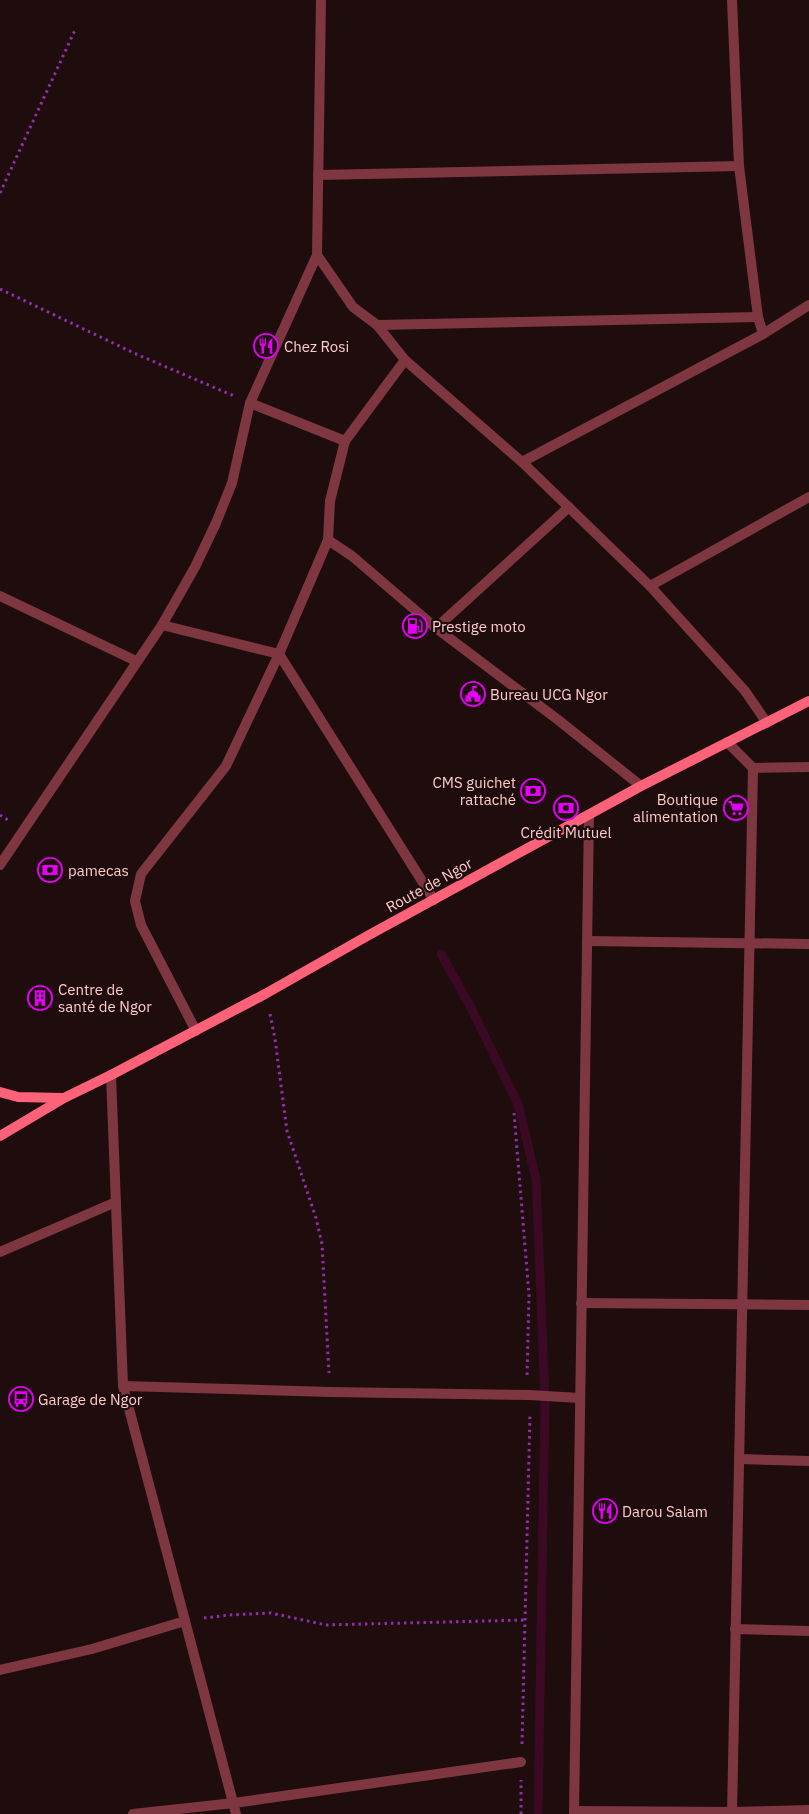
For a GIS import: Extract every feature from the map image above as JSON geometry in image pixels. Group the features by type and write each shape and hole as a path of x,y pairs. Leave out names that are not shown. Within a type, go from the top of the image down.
{"street":[{"path":"0,865 136,660 162,625 195,567 232,483 250,403 316,255 322,0"},
{"path":"732,0 739,166 758,317 763,334"},
{"path":"318,175 739,166"},
{"path":"316,255 353,307 377,325 406,360 522,462 650,586 745,691 767,723"},
{"path":"522,462 763,334 809,305"},
{"path":"377,325 758,317"},
{"path":"196,1031 141,925 135,901 141,874 226,766 279,654 328,540 330,500 345,441 406,360"},
{"path":"250,403 345,441"},
{"path":"650,586 809,496"},
{"path":"436,628 569,507"},
{"path":"328,540 352,556 436,628 557,719 641,786"},
{"path":"0,596 136,660"},
{"path":"162,625 279,654 434,900"},
{"name":"Route de Ngor","path":"0,1136 64,1098 265,994 641,786 809,701"},
{"path":"727,742 754,768 809,768"},
{"path":"732,1813 754,768"},
{"path":"589,815 574,1812 732,1813 809,1810"},
{"path":"587,941 809,944"},
{"path":"111,1075 123,1386 236,1814"},
{"path":"0,1092 18,1097 64,1098"},
{"path":"0,1252 116,1202"},
{"path":"581,1303 809,1305"},
{"path":"123,1386 533,1395 580,1398"},
{"path":"739,1459 809,1461"},
{"path":"0,1670 92,1649 185,1621"},
{"path":"735,1628 809,1631"},
{"path":"133,1814 234,1803 522,1762"}],"path":[{"path":"0,193 76,30"},
{"path":"0,289 136,354 250,403"},
{"path":"265,994 275,1038 287,1131 316,1218 322,1244 330,1392"},
{"path":"514,1113 529,1295 527,1382 533,1395 530,1426 524,1620 521,1814"},
{"path":"185,1621 229,1615 271,1613 326,1625 524,1620"}],"waterway":[{"path":"441,954 470,1006 518,1104 536,1179 545,1400 538,1814"}],"place":[{"name":"Chez Rosi","path":"266,346"},
{"name":"Prestige moto","path":"415,626"},
{"name":"Bureau UCG Ngor","path":"473,694"},
{"name":"CMS guichet rattaché","path":"533,791"},
{"name":"Crédit Mutuel","path":"566,808"},
{"name":"Boutique alimentation","path":"736,808"},
{"name":"pamecas","path":"50,870"},
{"name":"Centre de santé de Ngor","path":"40,998"},
{"name":"Garage de Ngor","path":"21,1399"},
{"name":"Darou Salam","path":"605,1511"}]}
